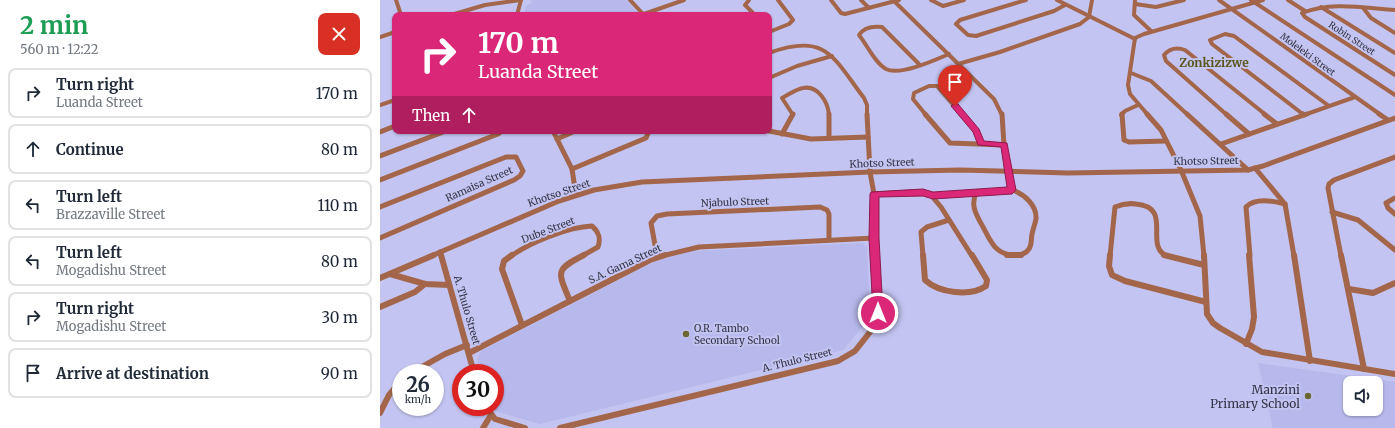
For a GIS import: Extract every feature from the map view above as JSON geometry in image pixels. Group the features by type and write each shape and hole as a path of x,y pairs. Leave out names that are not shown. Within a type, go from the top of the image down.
{"street":[{"path":"396,0 400,12"},
{"path":"461,12 485,5 521,0 518,12"},
{"path":"630,0 640,12"},
{"path":"650,12 684,0"},
{"path":"749,0 745,5 752,12"},
{"path":"772,29 789,24 793,20 778,0"},
{"path":"831,0 841,12 845,14 899,0"},
{"path":"861,0 869,8"},
{"path":"931,0 937,5 944,6 964,0"},
{"path":"1026,0 960,20 956,24 968,35 976,36 1048,13 1065,5"},
{"path":"1057,0 1134,39"},
{"path":"958,64 1000,52 1083,22 1089,17 1092,0"},
{"path":"1151,31 1134,15 1135,2 1156,7 1184,0"},
{"name":"Moleleki Street","path":"1219,0 1388,120"},
{"path":"1134,39 1151,31 1233,10 1253,1 1263,0"},
{"name":"Robin Street","path":"1288,0 1303,12 1305,17 1395,75"},
{"path":"893,1 989,93 997,104 1002,117 1004,145 1012,190"},
{"path":"1253,1 1395,95"},
{"path":"1303,12 1321,7 1395,10"},
{"path":"1321,7 1395,53"},
{"path":"1364,9 1370,17 1395,33"},
{"path":"919,64 882,27 878,26 860,33 859,35 888,70 896,72 949,54"},
{"path":"1387,28 1395,28"},
{"path":"380,37 392,33"},
{"path":"1304,115 1212,44 1210,40 1225,34 1234,36 1329,106"},
{"path":"1134,39 1128,88 1132,98 1157,125 1181,170 1200,216 1203,238 1207,314 1210,319 1217,326 1262,352 1395,374"},
{"path":"772,52 790,46 808,45 823,49 832,56"},
{"path":"1250,134 1166,61 1164,55 1166,52 1176,48 1185,50 1277,124"},
{"path":"772,77 797,66 832,56"},
{"name":"A. Thulo Street","path":"560,428 806,370 838,361 850,355 869,333 877,320 878,299 874,238 874,194 870,172 866,102 832,56"},
{"path":"1130,73 1149,80 1248,170"},
{"path":"981,143 976,131 937,86 929,86 914,93 913,99 947,141 955,144 981,143 1004,145"},
{"path":"782,134 793,114 782,98 802,88 809,87 818,93 829,106 829,138"},
{"path":"1221,144 1355,97"},
{"path":"380,105 392,101"},
{"path":"1138,105 1125,111 1121,115 1124,140 1129,142 1166,141"},
{"name":"Khotso Street","path":"380,278 510,220 576,195 615,186 642,182 870,172 1008,171 1068,173 1248,170 1395,118"},
{"path":"380,132 392,127"},
{"path":"772,132 811,138 868,137"},
{"path":"380,156 438,134"},
{"path":"380,180 498,134"},
{"path":"555,134 572,169 576,195"},
{"path":"557,138 567,134"},
{"path":"572,169 646,138 648,134"},
{"name":"Ramaisa Street","path":"380,207 506,157 516,157 523,171 520,176 514,180 394,230 380,238"},
{"path":"1364,369 1328,188 1329,184 1334,180 1395,157"},
{"path":"1255,168 1277,192 1285,204 1310,361"},
{"path":"874,194 923,193 933,196 976,192 1012,190 1017,192 1028,200 1036,214 1029,249 1024,254 1003,254 993,244 973,210 972,201 976,192"},
{"path":"933,196 949,220 987,280 986,286 978,291 970,292 933,287 925,280 921,232 927,227 949,220"},
{"path":"1395,198 1386,203 1388,208 1395,214"},
{"path":"1246,344 1254,323 1254,317 1246,207 1247,204 1251,202 1265,201 1285,204"},
{"path":"1204,265 1161,253 1156,236 1156,214 1151,207 1144,204 1121,204 1115,207 1109,266 1112,275 1124,281 1206,302"},
{"name":"Njabulo Street","path":"657,257 650,226 655,217 664,214 820,207 827,210 829,214 829,240"},
{"path":"1332,212 1358,220 1395,250"},
{"name":"Dube Street","path":"522,325 502,269 504,261 513,254 557,234 585,226 592,226 597,231 600,239 598,247 566,264 560,271 561,279 570,301"},
{"name":"S.A. Gama Street","path":"469,353 657,257 699,247 874,238"},
{"name":"A. Thulo Street","path":"440,252 472,364"},
{"path":"390,274 425,284 449,285"},
{"path":"380,307 415,292 425,284"},
{"path":"1349,289 1373,293 1395,284"},
{"path":"427,364 445,354 467,345"},
{"path":"380,413 392,392"},
{"path":"483,428 491,416 511,426 525,428"}],"shaded area":[{"path":"531,0 627,0 637,12 525,12 526,6 532,3"},
{"name":"O.R. Tambo Secondary School","path":"862,243 867,247 870,317 843,350 540,424 504,414 504,364 478,364 477,359 481,351 658,260 693,251"},
{"name":"Manzini Primary School","path":"1258,363 1352,376 1343,376 1343,416 1383,416 1383,380 1395,382 1395,428 1273,428"}],"place":[{"name":"O.R. Tambo Secondary School","path":"686,334"},
{"name":"Manzini Primary School","path":"1308,396"}],"district":[{"name":"Zonkizizwe","path":"1214,62"}],"route":[{"path":"878,313 874,238 874,194 929,193 933,196 1012,190 1004,145 981,143 979,135 955,106"}]}
